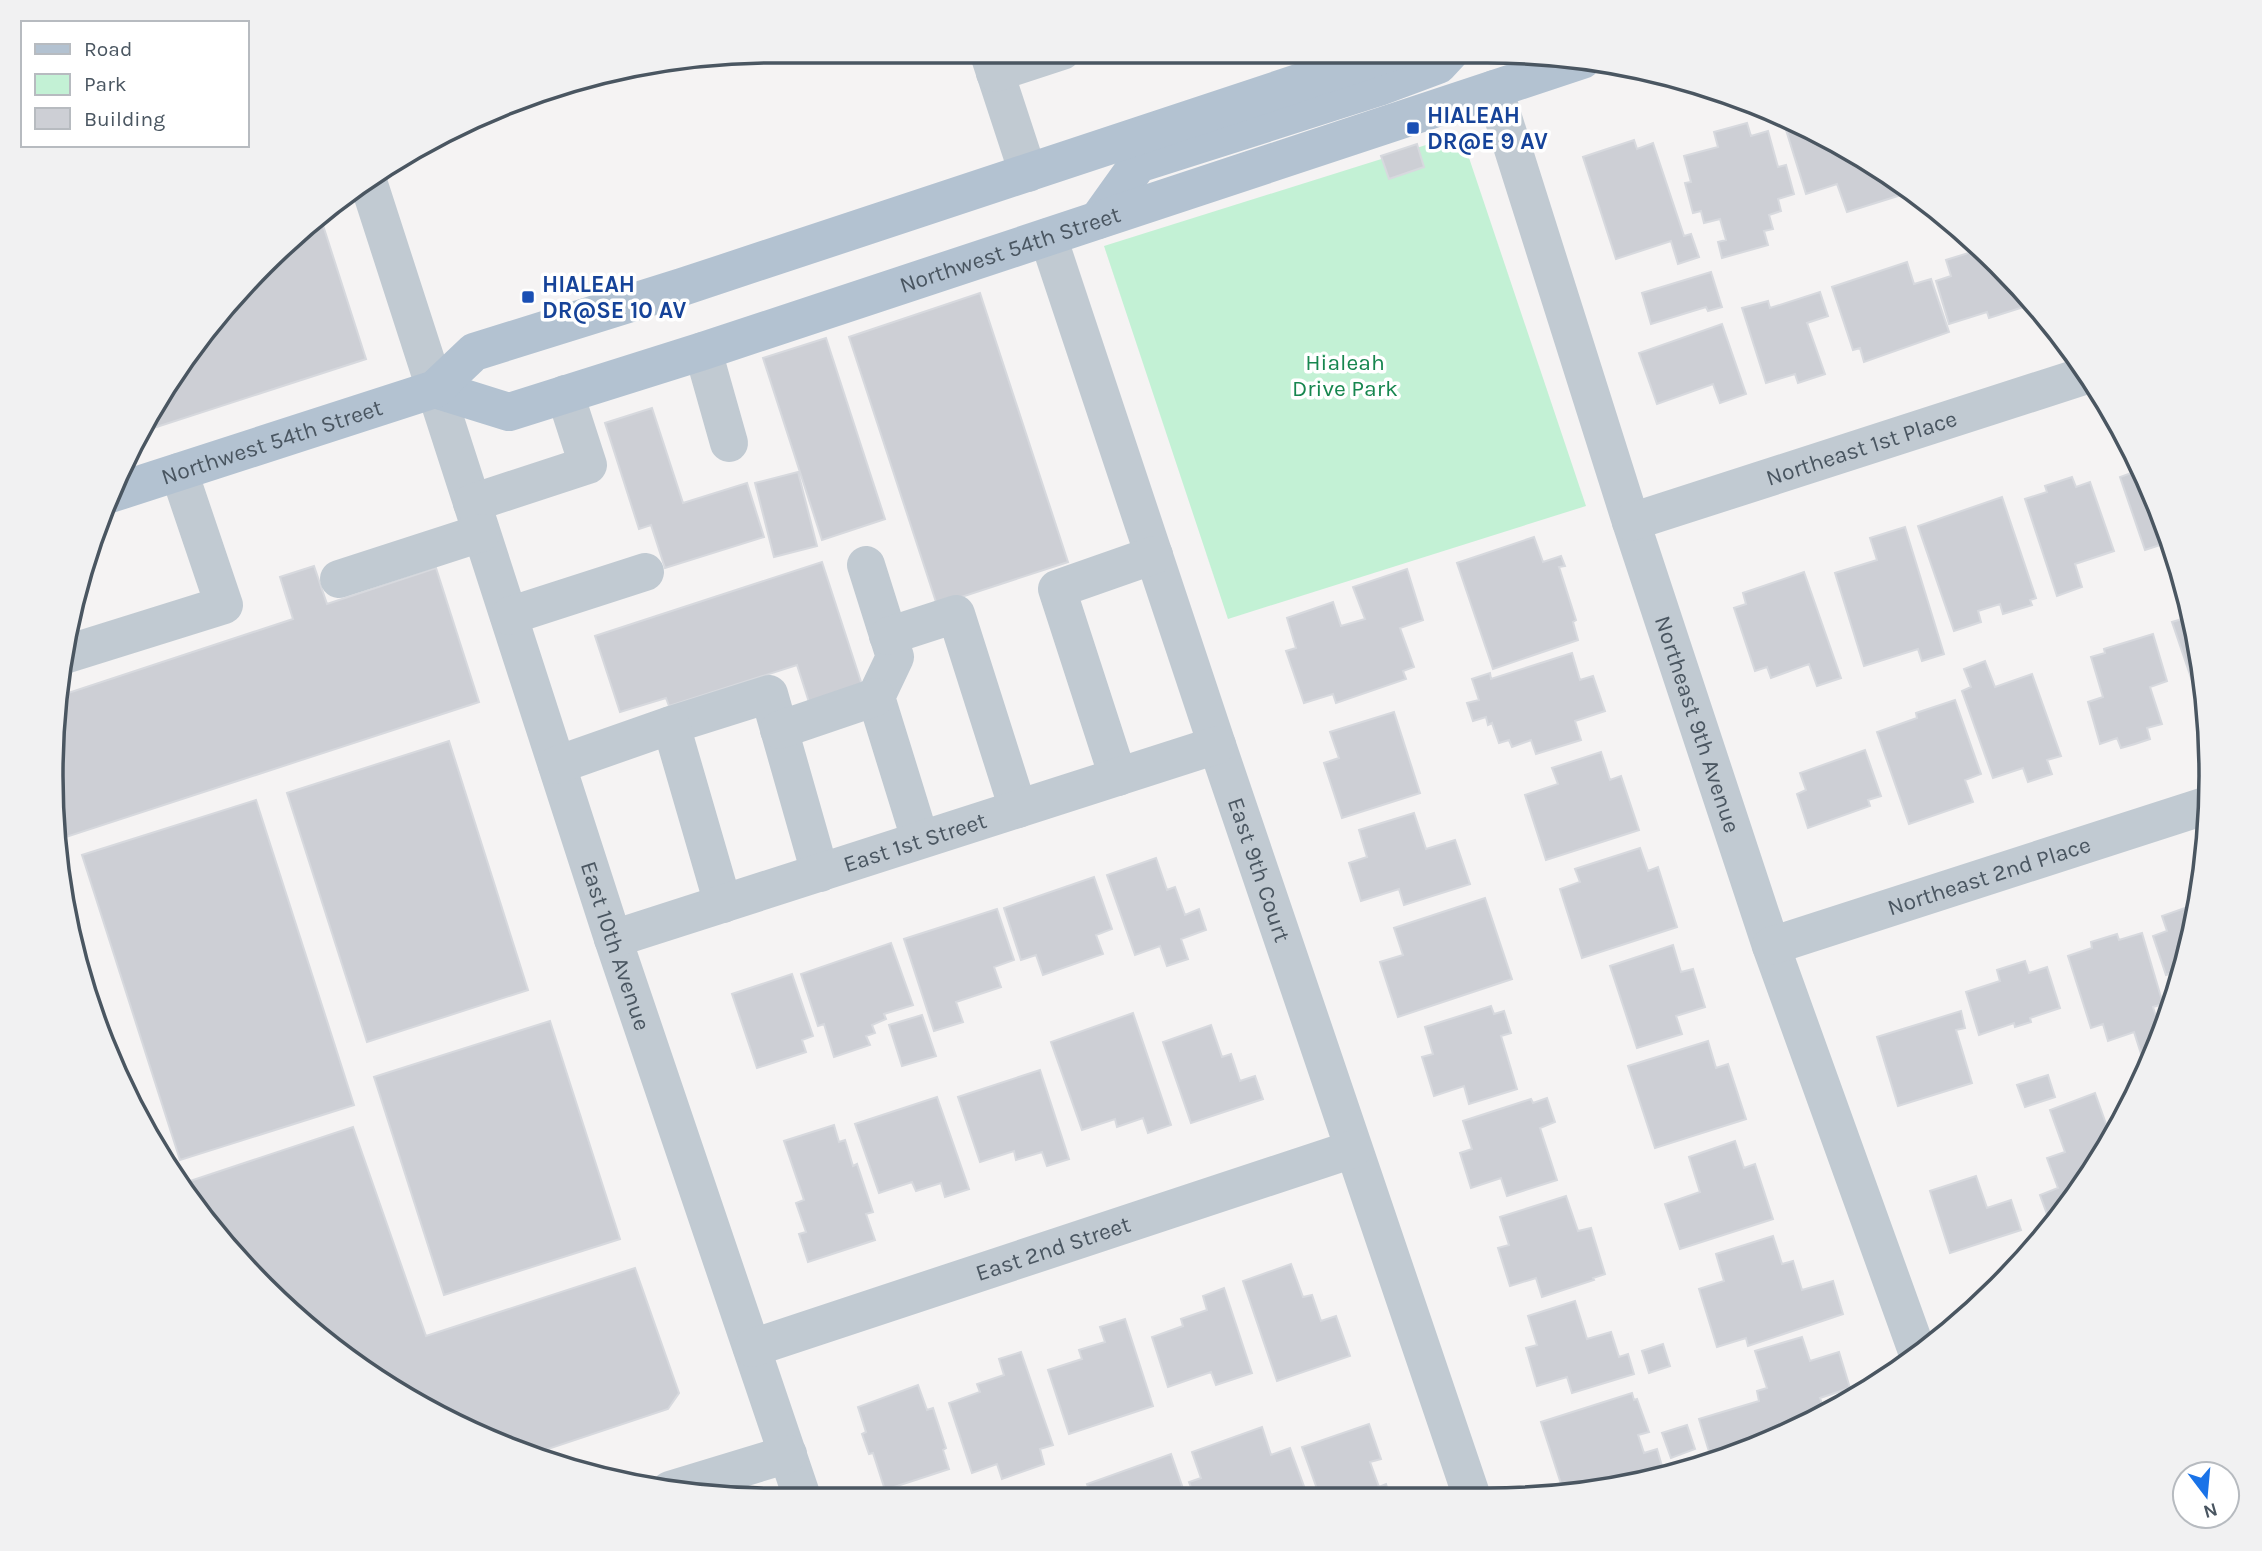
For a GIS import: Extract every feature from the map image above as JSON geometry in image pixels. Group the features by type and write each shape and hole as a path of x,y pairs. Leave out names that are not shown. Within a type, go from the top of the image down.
{"main road":[{"name":"Northwest 54th Street","path":"123,490 435,389 474,352 682,287 1359,63"},
{"path":"1097,220 1138,164 1380,88 1440,63"},
{"path":"1494,89 1519,64"},
{"name":"Northwest 54th Street","path":"435,389 509,412 703,351 1560,67"}],"street":[{"path":"992,63 1028,173"},
{"name":"Northeast 9th Avenue","path":"1494,89 1631,522 1771,946 1915,1345"},
{"name":"East 10th Avenue","path":"371,190 613,939 799,1488"},
{"name":"East 9th Court","path":"1048,237 1469,1488"},
{"path":"703,351 729,443"},
{"name":"Northeast 1st Place","path":"1631,522 2078,378"},
{"path":"339,579 588,465 565,394"},
{"path":"74,652 225,606 178,472"},
{"path":"1118,777 1057,589 1154,555"},
{"path":"866,565 895,657 876,697 920,839"},
{"path":"509,616 645,572"},
{"path":"888,636 956,614 1018,809"},
{"path":"557,765 769,694 820,873"},
{"path":"779,730 876,697"},
{"path":"671,725 723,904"},
{"name":"East 1st Street","path":"613,939 1217,745"},
{"name":"Northeast 2nd Place","path":"1771,946 2198,808"},
{"name":"East 2nd Street","path":"752,1348 1353,1149"},
{"path":"693,1483 788,1454"}],"green space":[{"name":"Hialeah Drive Park","path":"1461,134 1586,506 1228,619 1104,246"}],"building":[{"path":"1747,123 1751,136 1768,131 1778,167 1786,165 1794,194 1778,199 1781,211 1769,215 1773,229 1764,231 1768,245 1722,258 1718,242 1726,240 1720,219 1704,223 1701,211 1693,213 1685,183 1691,182 1684,156 1718,147 1714,132"},
{"path":"1786,129 1843,158 1900,195 1847,212 1837,184 1806,194"},
{"path":"1634,140 1637,149 1653,143 1684,236 1691,234 1699,257 1678,264 1671,241 1616,259 1583,157"},
{"path":"1417,144 1424,167 1389,179 1381,156"},
{"path":"323,226 366,359 153,428 210,342 240,306 272,272"},
{"path":"1969,253 2023,307 1989,318 1987,312 1949,324 1936,281 1951,276 1946,260"},
{"path":"1907,262 1914,284 1931,279 1949,332 1864,362 1860,348 1853,350 1832,287"},
{"path":"1711,272 1722,307 1708,311 1706,307 1651,324 1642,293"},
{"path":"1820,292 1828,316 1807,323 1825,374 1798,383 1795,374 1766,383 1742,308 1768,301 1770,308"},
{"path":"980,293 1068,562 937,605 849,337"},
{"path":"1722,324 1746,394 1720,403 1713,384 1657,404 1639,353"},
{"path":"826,338 885,519 822,540 763,358"},
{"path":"652,408 683,503 747,483 764,537 665,568 651,525 639,529 605,423"},
{"path":"798,472 817,546 774,557 755,483"},
{"path":"2132,473 2161,545 2145,550 2120,477"},
{"path":"2072,477 2076,487 2090,482 2114,551 2075,564 2082,587 2057,596 2025,499 2047,492 2045,486"},
{"path":"2002,497 2036,598 2030,600 2032,605 2003,614 2000,604 1978,611 1981,622 1954,631 1918,526"},
{"path":"1905,527 1944,654 1922,661 1918,649 1864,666 1835,573 1877,560 1870,538"},
{"path":"1534,537 1543,562 1561,556 1565,566 1559,567 1576,620 1573,622 1578,640 1493,669 1457,563"},
{"path":"822,562 862,685 809,702 797,665 669,706 666,698 620,712 595,636"},
{"path":"314,566 327,604 436,568 479,702 66,837 63,776 68,693 293,619 280,577"},
{"path":"1407,569 1423,620 1400,628 1414,667 1403,671 1406,679 1336,703 1333,694 1304,703 1286,651 1296,648 1287,618 1333,602 1341,626 1365,619 1353,587"},
{"path":"1804,572 1841,678 1817,686 1809,664 1771,678 1767,667 1755,671 1734,608 1746,604 1743,593"},
{"path":"2181,619 2193,684 2172,622"},
{"path":"2153,634 2167,681 2150,687 2162,724 2147,728 2150,739 2135,744 2121,748 2117,738 2100,744 2088,702 2103,697 2091,657 2105,653 2104,649"},
{"path":"1572,653 1580,680 1593,676 1605,711 1575,721 1581,740 1536,754 1531,740 1512,747 1509,740 1499,743 1492,723 1488,725 1486,717 1473,721 1467,703 1479,700 1472,679 1490,673 1491,679"},
{"path":"1985,661 1995,687 2032,674 2061,756 2047,760 2052,774 2028,782 2023,768 1993,778 1962,691 1971,687 1964,669"},
{"path":"1955,700 1981,774 1965,780 1973,802 1909,824 1877,732 1917,718 1916,713"},
{"path":"1394,712 1420,793 1342,818 1324,763 1339,758 1330,732"},
{"path":"449,741 528,990 367,1042 287,793"},
{"path":"1865,750 1881,796 1868,800 1870,806 1808,828 1797,794 1806,790 1800,773"},
{"path":"1601,752 1610,780 1621,776 1639,830 1546,860 1525,795 1558,784 1552,768"},
{"path":"256,800 354,1105 180,1160 82,855"},
{"path":"1414,813 1426,849 1455,840 1470,884 1404,905 1399,889 1361,901 1349,863 1367,857 1359,830"},
{"path":"1640,848 1648,871 1658,867 1677,927 1582,958 1560,889 1580,882 1575,869"},
{"path":"1156,858 1167,890 1175,887 1185,915 1199,909 1206,930 1181,939 1188,959 1167,966 1160,946 1135,955 1107,875"},
{"path":"1094,877 1112,929 1096,935 1103,954 1043,975 1036,955 1021,960 1004,908"},
{"path":"1485,898 1512,979 1398,1017 1380,962 1403,955 1394,928"},
{"path":"2186,907 2175,960 2171,974 2166,975 2153,936 2167,931 2162,916"},
{"path":"997,909 1014,960 994,967 1001,987 956,1002 963,1022 934,1031 904,939"},
{"path":"2142,933 2162,1001 2161,1005 2153,1007 2156,1018 2142,1056 2134,1032 2108,1041 2103,1024 2091,1028 2068,956 2092,948 2091,942 2117,934 2119,940"},
{"path":"891,943 913,1005 884,1014 886,1019 872,1025 875,1033 866,1036 870,1045 834,1057 824,1024 818,1026 801,974"},
{"path":"1673,945 1681,972 1693,969 1705,1007 1676,1016 1682,1034 1637,1048 1610,966"},
{"path":"2025,961 2029,973 2047,967 2060,1008 2030,1018 2031,1022 2015,1027 2014,1023 1979,1035 1966,992 2000,981 1997,970"},
{"path":"792,974 813,1036 802,1040 806,1052 757,1068 732,994"},
{"path":"1491,1006 1494,1014 1504,1011 1511,1033 1501,1036 1517,1089 1469,1104 1464,1086 1434,1096 1422,1057 1433,1054 1425,1027"},
{"path":"1961,1011 1965,1028 1956,1030 1972,1083 1898,1106 1877,1037"},
{"path":"1133,1013 1171,1125 1148,1133 1143,1118 1117,1127 1115,1119 1082,1130 1051,1042"},
{"path":"922,1015 936,1056 902,1066 889,1025"},
{"path":"550,1021 620,1239 444,1295 374,1077"},
{"path":"1211,1025 1222,1057 1231,1054 1240,1081 1255,1076 1263,1099 1191,1123 1163,1042"},
{"path":"1708,1041 1716,1068 1728,1064 1746,1119 1655,1148 1628,1066"},
{"path":"1040,1070 1069,1159 1047,1166 1042,1152 1016,1160 1014,1151 980,1162 958,1097"},
{"path":"2048,1075 2055,1097 2025,1107 2017,1085"},
{"path":"2095,1093 2107,1127 2047,1215 2040,1195 2058,1188 2047,1158 2065,1152 2050,1110"},
{"path":"937,1097 969,1189 945,1197 941,1183 916,1191 912,1182 879,1193 855,1124"},
{"path":"1547,1098 1555,1122 1540,1128 1557,1180 1507,1196 1501,1178 1471,1188 1460,1153 1472,1149 1463,1121 1531,1099 1533,1103"},
{"path":"834,1125 839,1142 845,1140 853,1166 857,1164 873,1212 866,1214 875,1240 808,1262 799,1234 806,1232 796,1203 804,1200 784,1141"},
{"path":"353,1127 426,1336 635,1268 679,1393 668,1409 546,1450 503,1434 419,1393 342,1341 272,1279 240,1245 190,1181"},
{"path":"1735,1141 1744,1168 1755,1164 1773,1219 1680,1249 1665,1204 1700,1192 1689,1157"},
{"path":"1976,1176 1987,1208 2011,1200 2021,1230 1950,1253 1930,1191"},
{"path":"1566,1196 1578,1231 1591,1228 1605,1274 1542,1297 1536,1278 1510,1286 1498,1248 1509,1245 1500,1217"},
{"path":"1773,1236 1782,1264 1793,1261 1802,1290 1833,1281 1843,1314 1748,1346 1746,1338 1717,1347 1699,1289 1724,1281 1716,1254"},
{"path":"1291,1264 1303,1297 1312,1295 1321,1321 1336,1316 1350,1356 1277,1381 1243,1281"},
{"path":"1224,1288 1252,1373 1216,1385 1211,1372 1168,1387 1152,1337 1183,1326 1181,1319 1207,1310 1203,1296"},
{"path":"1575,1301 1587,1339 1611,1332 1619,1357 1628,1354 1634,1374 1572,1393 1567,1377 1537,1386 1526,1348 1537,1345 1528,1316"},
{"path":"1125,1319 1153,1406 1069,1434 1048,1370 1082,1359 1079,1350 1105,1342 1100,1327"},
{"path":"1802,1337 1810,1361 1839,1352 1850,1388 1820,1398 1822,1404 1802,1415 1709,1452 1699,1419 1759,1401 1757,1391 1767,1388 1755,1351"},
{"path":"1663,1344 1670,1366 1649,1373 1642,1351"},
{"path":"1021,1352 1053,1445 1040,1449 1044,1464 1002,1479 997,1464 972,1473 949,1403 980,1392 977,1384 1004,1375 999,1359"},
{"path":"918,1385 927,1410 933,1408 946,1448 943,1450 949,1469 884,1488 873,1453 869,1454 862,1434 866,1432 858,1407"},
{"path":"1632,1393 1634,1400 1637,1399 1649,1432 1638,1435 1644,1453 1657,1449 1662,1466 1561,1484 1541,1422"},
{"path":"1369,1424 1381,1459 1370,1462 1379,1487 1386,1484 1387,1488 1317,1488 1302,1447"},
{"path":"1687,1425 1695,1449 1671,1458 1662,1433"},
{"path":"1262,1427 1271,1455 1290,1448 1305,1488 1191,1488 1189,1482 1201,1478 1192,1452"},
{"path":"1171,1454 1183,1488 1088,1488 1087,1484"}],"place":[{"name":"HIALEAH DR@E 9 AV","path":"1413,128"},
{"name":"HIALEAH DR@SE 10 AV","path":"528,297"}]}
